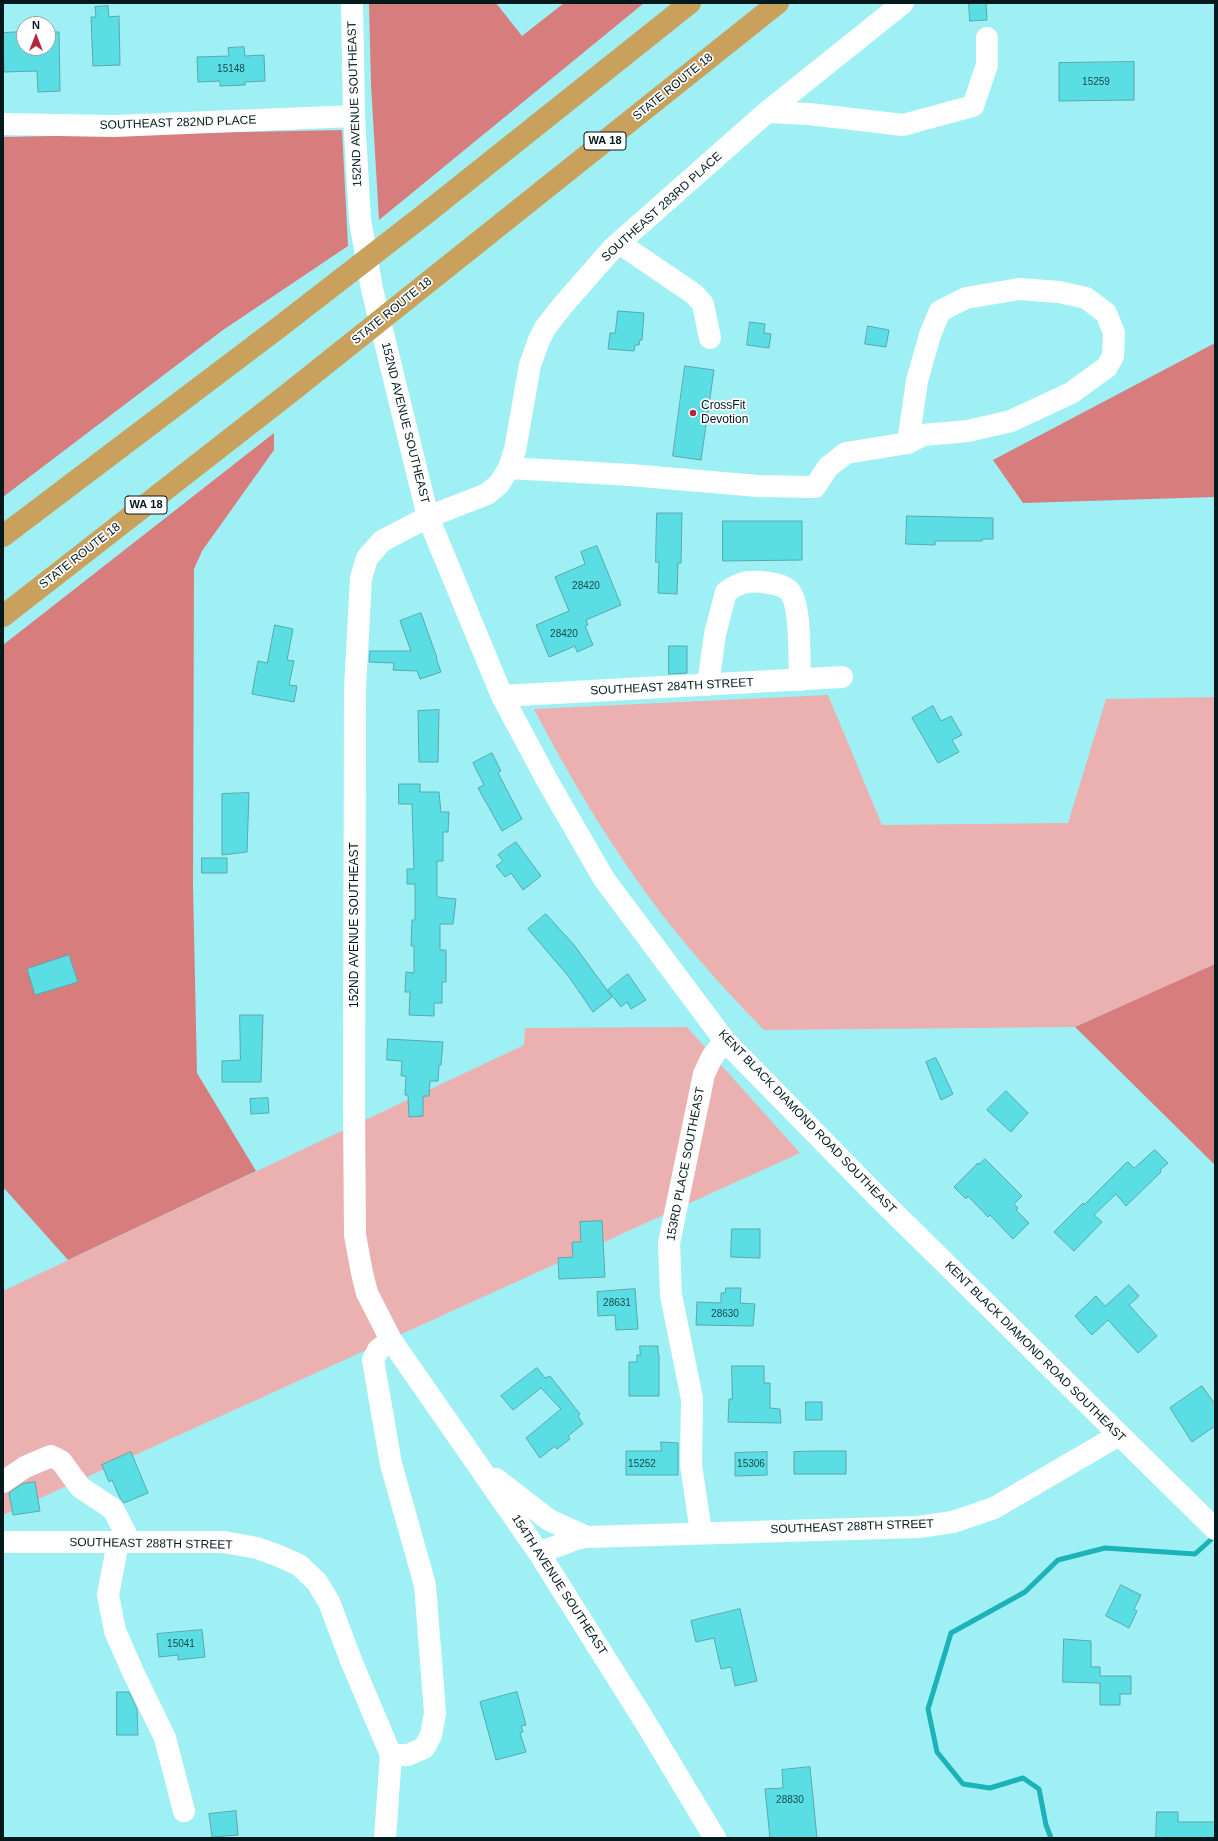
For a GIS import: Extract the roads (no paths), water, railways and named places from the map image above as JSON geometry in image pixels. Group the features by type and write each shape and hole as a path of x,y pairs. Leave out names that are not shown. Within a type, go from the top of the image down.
{"highway":[{"path":"3,536 282,325 424,215 690,3"},
{"name":"STATE ROUTE 18","path":"3,616 288,394 778,3"}],"street":[{"name":"152ND AVENUE SOUTHEAST","path":"352,3 354,116 360,220 372,289 428,517 382,541 367,558 361,578 357,635 355,689 355,1235 360,1266 367,1293 391,1340"},
{"name":"SOUTHEAST 283RD PLACE","path":"428,517 487,494 499,484 509,468 515,450 530,365 539,340 545,328 563,305 619,243 767,112 903,3"},
{"path":"767,112 809,114 903,125 973,106 987,65 987,38"},
{"name":"SOUTHEAST 282ND PLACE","path":"3,124 114,126 354,116"},
{"path":"619,243 694,294 703,304 710,338"},
{"path":"509,468 630,475 758,486 815,487 828,467 846,453 908,443 923,435 968,431 1011,421 1071,393 1107,366 1113,356 1114,333 1106,313 1086,298 1059,292 1019,289 966,298 940,311 930,335 917,381 908,443"},
{"name":"KENT BLACK DIAMOND ROAD SOUTHEAST","path":"428,517 502,696 548,782 604,879 725,1041 877,1196 1215,1529"},
{"path":"708,685 715,634 726,592 740,582 756,581 780,584 792,593 798,608 800,680"},
{"name":"SOUTHEAST 284TH STREET","path":"502,696 842,677"},
{"name":"153RD PLACE SOUTHEAST","path":"701,1532 691,1465 692,1399 670,1295 669,1243 704,1074 712,1057 725,1041"},
{"path":"385,1838 391,1755 408,1755 424,1748 431,1735 435,1714 425,1585 391,1464 373,1360 378,1350 391,1340"},
{"name":"154TH AVENUE SOUTHEAST","path":"391,1340 431,1400 480,1466 539,1553 644,1720 715,1838"},
{"name":"SOUTHEAST 288TH STREET","path":"539,1553 576,1539 587,1537 701,1532 919,1527 953,1522 994,1508 1119,1435"},
{"path":"3,1482 25,1467 52,1456 61,1461 80,1487 113,1509 126,1534 122,1542 108,1594 115,1631 165,1738 184,1811"},
{"name":"SOUTHEAST 288TH STREET","path":"480,1466 550,1520 587,1537"},
{"name":"SOUTHEAST 288TH STREET","path":"3,1542 224,1542 257,1548 299,1565 318,1582 329,1602 352,1663 391,1755"}],"waterway":[{"path":"1051,1838 1046,1825 1039,1789 1023,1778 990,1788 963,1784 937,1752 928,1709 951,1633 1025,1592 1058,1560 1105,1548 1195,1554 1215,1536"}],"place":[{"name":"CrossFit Devotion","path":"693,413"}]}
